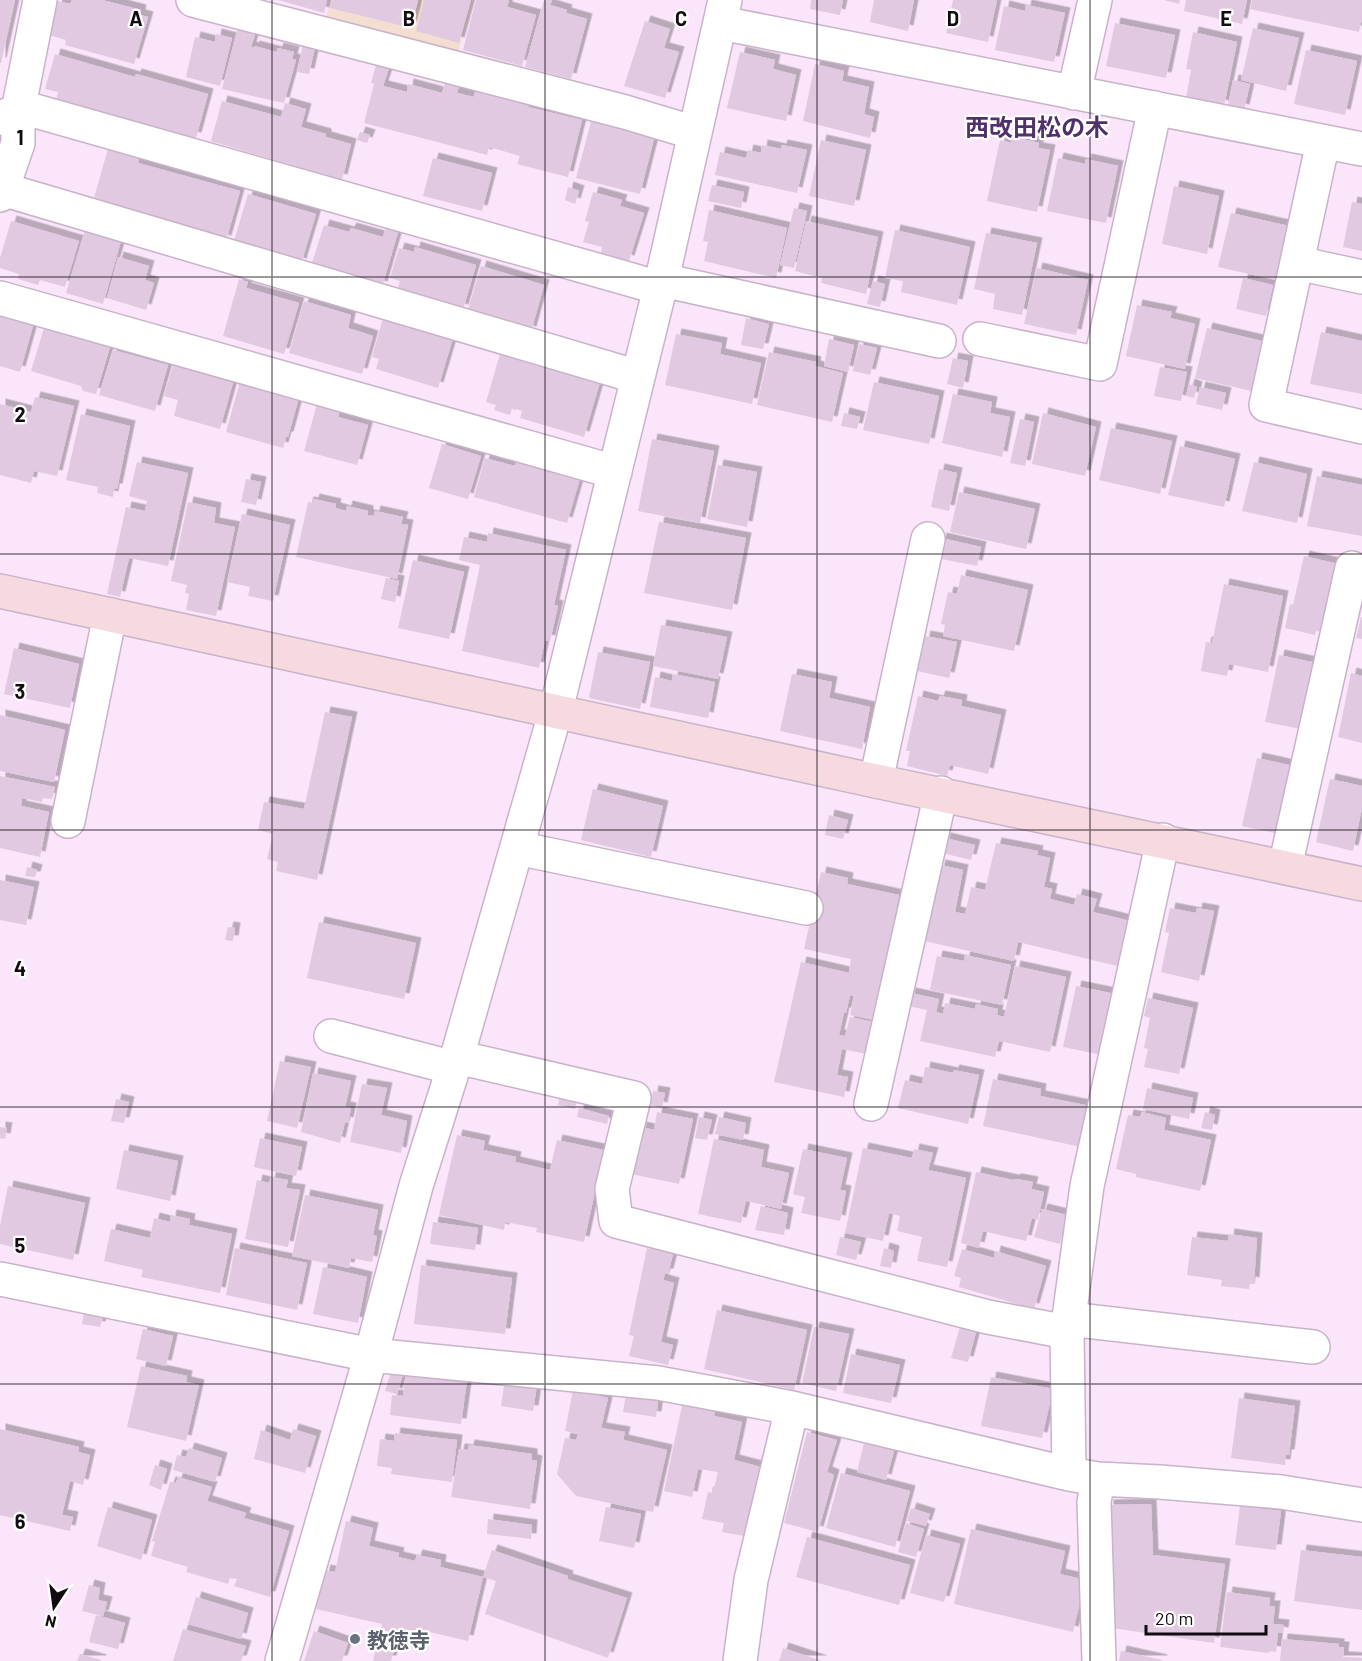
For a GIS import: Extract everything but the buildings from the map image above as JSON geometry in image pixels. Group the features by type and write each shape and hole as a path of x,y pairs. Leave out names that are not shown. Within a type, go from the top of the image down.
{"street":[{"path":"40,0 9,114 18,143 1,192 638,377"},
{"path":"193,0 613,109 695,133"},
{"path":"1074,93 1095,0"},
{"path":"282,1661 371,1355 416,1186 455,1063 556,710 661,284 723,12 1074,93 1362,149"},
{"path":"9,114 25,108 661,284 939,341"},
{"path":"980,339 1100,364 1155,108"},
{"path":"1323,142 1266,405 1362,427"},
{"path":"1297,263 1362,277"},
{"path":"0,298 615,472"},
{"path":"876,781 928,539"},
{"path":"1285,867 1352,568"},
{"path":"1,595 110,615 1362,884"},
{"path":"68,821 110,615"},
{"path":"871,1104 941,793"},
{"path":"1099,1661 1094,1502 1084,1477 1068,1326 1087,1186 1163,840"},
{"path":"517,848 806,908"},
{"path":"331,1036 634,1098 612,1189 616,1221 988,1317 1313,1347"},
{"path":"0,1279 371,1355 658,1383 792,1408 1084,1477 1281,1492 1362,1505"},
{"path":"740,1661 751,1580 792,1408"}],"shaded area":[{"path":"331,0 472,0 458,53 326,18"}],"place":[{"name":"教徳寺","path":"355,1639"}],"district":[{"name":"西改田松の木","path":"1037,126"}]}
